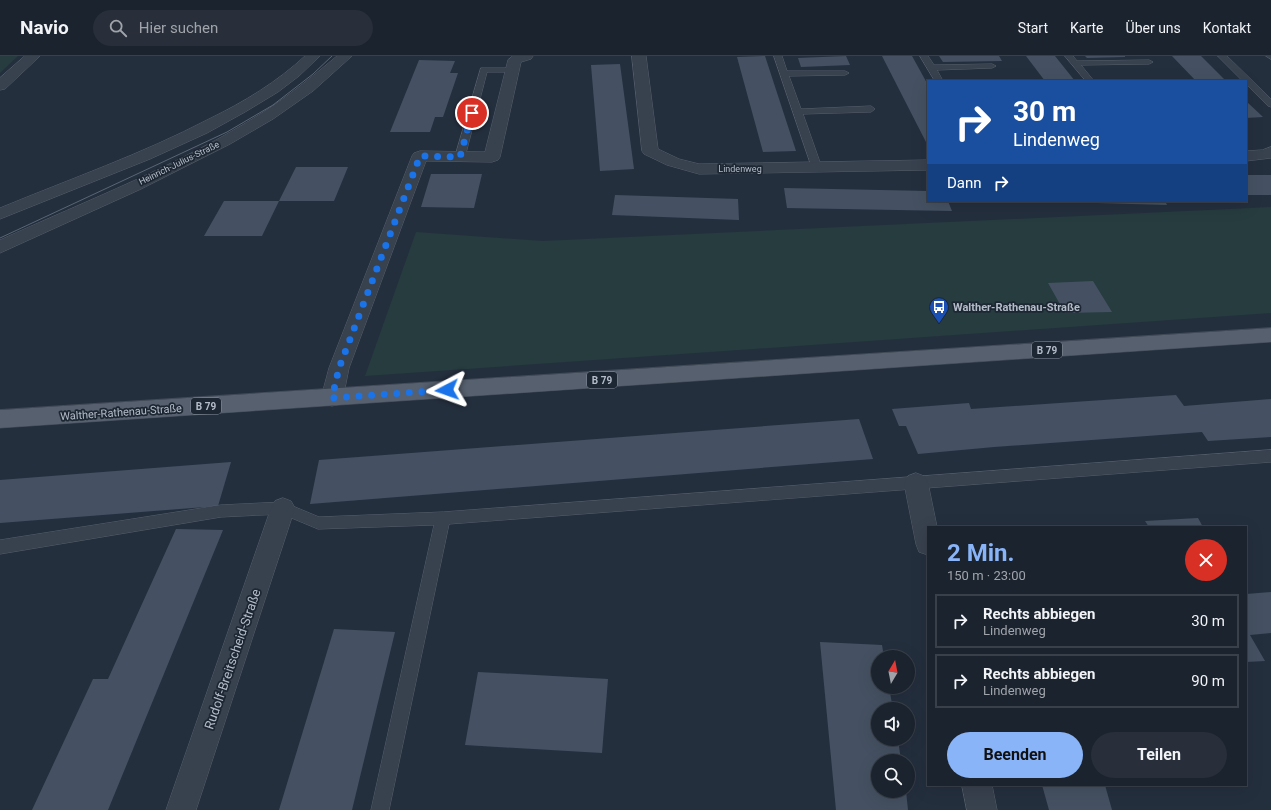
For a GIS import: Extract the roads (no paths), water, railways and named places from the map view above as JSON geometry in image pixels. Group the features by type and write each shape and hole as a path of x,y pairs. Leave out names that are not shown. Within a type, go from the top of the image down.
{"main road":[{"name":"Walther-Rathenau-Straße","path":"0,419 1271,335"}],"street":[{"path":"0,86 33,56"},
{"name":"Heinrich-Julius-Straße","path":"0,214 168,146 209,126 246,106 282,83 313,56"},
{"name":"Heinrich-Julius-Straße","path":"0,247 167,170 242,131 297,97 345,56"},
{"path":"332,398 339,368 420,156 492,157 515,60 526,56"},
{"name":"Lindenweg","path":"639,56 650,151 673,162 699,168 817,168 927,165"},
{"path":"1247,156 1264,155 1271,152"},
{"path":"916,483 927,539"},
{"name":"Rudolf-Breitscheid-Straße","path":"181,810 283,508"},
{"path":"977,786 982,810"}],"lane":[{"path":"778,56 799,112 817,168"},
{"path":"924,56 938,80"},
{"path":"1069,56 1089,80"},
{"path":"1222,56 1246,80"},
{"path":"1075,63 1149,62"},
{"path":"931,68 992,66"},
{"path":"460,157 484,70 512,70"},
{"path":"785,74 846,73"},
{"path":"1247,80 1271,104"},
{"path":"799,112 871,109"},
{"path":"0,547 221,511 283,508 318,523 443,518 1271,456"},
{"path":"380,810 443,518"}],"tram line":[{"path":"0,238 227,132 273,105 313,74 332,56"}],"place":[{"name":"Walther-Rathenau-Straße","path":"939,324"}]}
